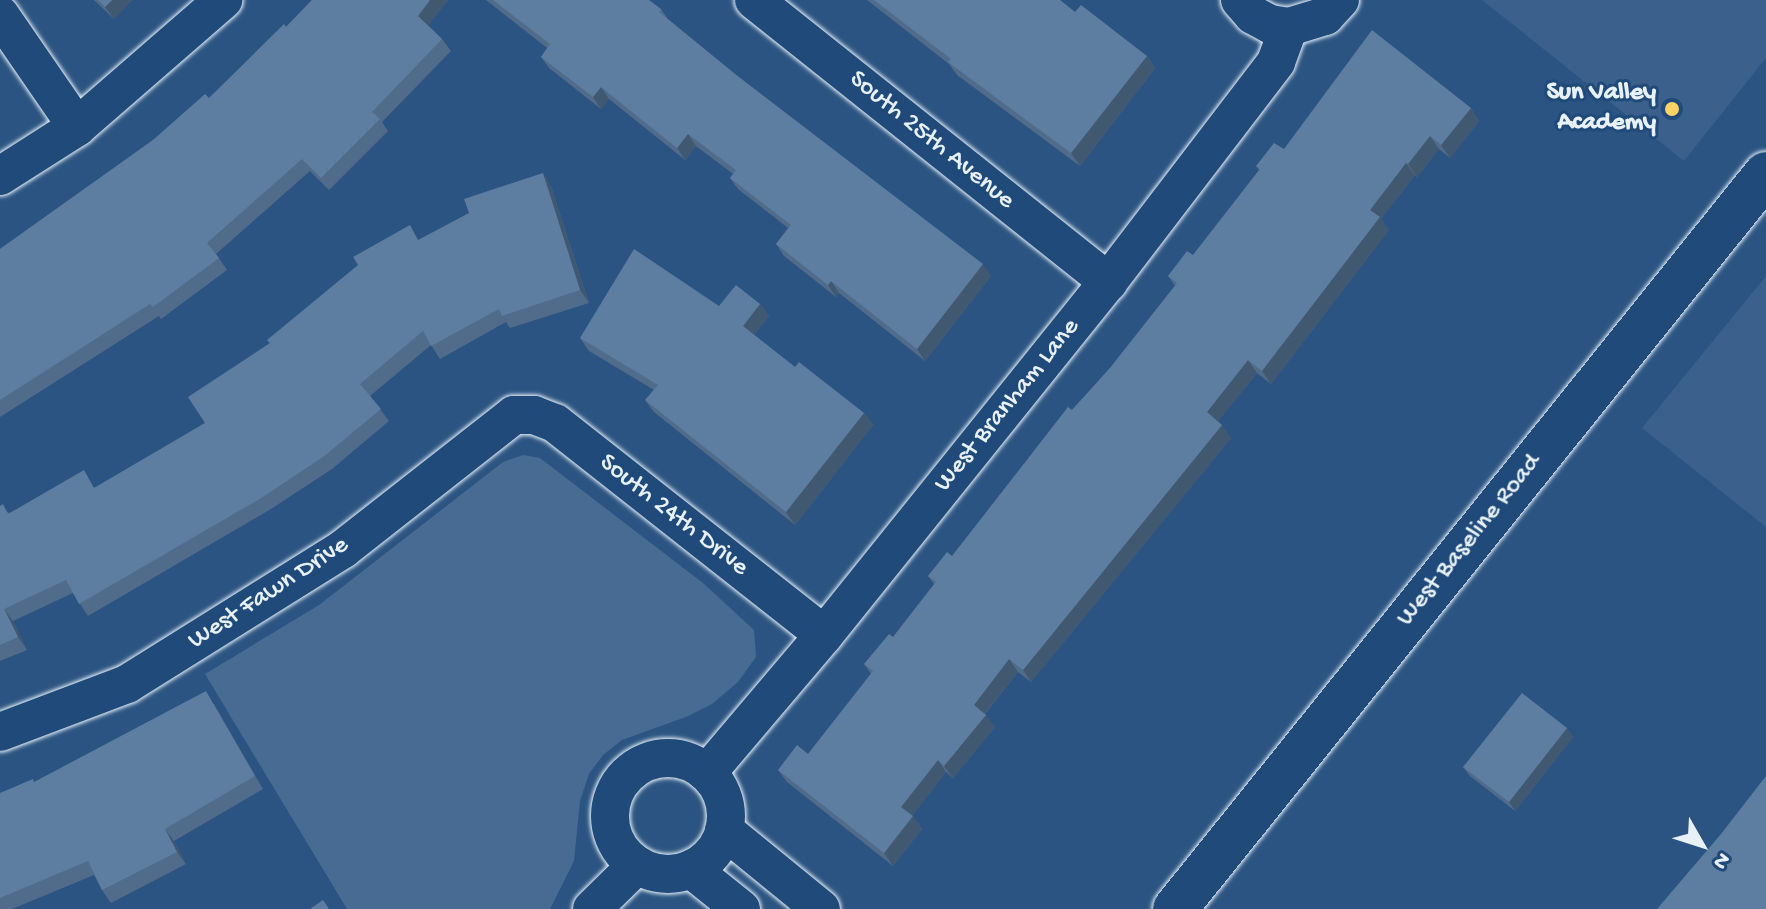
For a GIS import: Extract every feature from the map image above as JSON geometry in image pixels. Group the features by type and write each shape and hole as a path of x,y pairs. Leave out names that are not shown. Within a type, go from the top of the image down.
{"main road":[{"name":"West Baseline Road","path":"1175,909 1766,174"}],"street":[{"path":"0,176 77,127 223,0"},
{"name":"South 25th Avenue","path":"754,0 1108,282"},
{"path":"1240,0 1253,15 1270,24 1289,27 1325,16 1340,0"},
{"path":"0,15 77,127"},
{"name":"West Branham Lane","path":"707,773 824,635 1108,282 1276,62 1289,27"},
{"name":"South 24th Drive","path":"514,415 534,415 555,423 824,635"},
{"name":"West Fawn Drive","path":"0,732 127,684 343,549 514,415"},
{"path":"654,759 683,760 707,773 724,800 724,830 712,853 691,869 673,874 654,872 637,865 622,853 611,826 612,797 622,780 636,767 654,759"},
{"path":"724,830 821,909"},
{"path":"592,909 637,865"},
{"path":"691,869 741,909"}],"shaded area":[{"name":"Sun Valley Academy","path":"1482,0 1766,0 1766,58 1684,161"},
{"path":"1766,276 1766,527 1642,428"},
{"path":"523,455 540,458 703,583 754,630 756,657 738,682 712,704 686,717 622,740 603,755 589,774 580,801 574,861 550,909 347,909 205,674 319,605 503,462"}],"building":[{"path":"98,0 112,0 105,7"},
{"path":"312,0 430,0 418,16 442,39 372,112 380,119 321,178 302,159 207,243 219,258 153,307 150,304 0,400 0,249 153,140 205,94 209,98"},
{"path":"493,0 649,0 661,9 659,12 735,74 983,264 917,349 831,281 828,285 776,244 791,225 730,178 736,170 688,134 677,148 601,87 593,97 541,57 550,44"},
{"path":"874,0 1060,0 1075,12 1081,5 1147,56 1071,153 948,62 951,59"},
{"path":"1372,30 1471,108 1441,145 1430,136 1406,163 1370,210 1380,217 1262,371 1248,360 1207,412 1222,425 1023,670 1009,659 974,705 986,715 944,766 938,760 901,807 913,816 884,853 778,770 797,745 808,754 873,671 864,664 889,634 893,637 936,582 928,576 947,552 952,556 1068,407 1072,410 1110,368 1177,283 1168,276 1187,251 1193,255 1260,169 1256,166 1274,143 1284,149"},
{"path":"543,173 580,290 502,316 499,309 431,346 423,331 360,384 381,409 323,457 263,497 79,604 66,580 4,609 18,637 0,645 0,506 3,504 8,514 84,470 94,488 205,423 188,397 270,343 267,340 358,265 353,257 410,225 418,240 469,213 464,199"},
{"path":"634,249 719,306 736,285 760,304 743,326 795,367 799,362 864,413 786,512 645,400 658,385 580,338"},
{"path":"206,691 255,776 165,829 177,852 102,890 88,861 0,898 0,793 33,779 34,782"},
{"path":"1522,693 1567,728 1509,802 1463,767"},
{"path":"1766,776 1766,909 1657,909 1721,834"},
{"path":"323,900 329,909 310,909"}],"place":[{"name":"Sun Valley Academy","path":"1672,109"}]}
